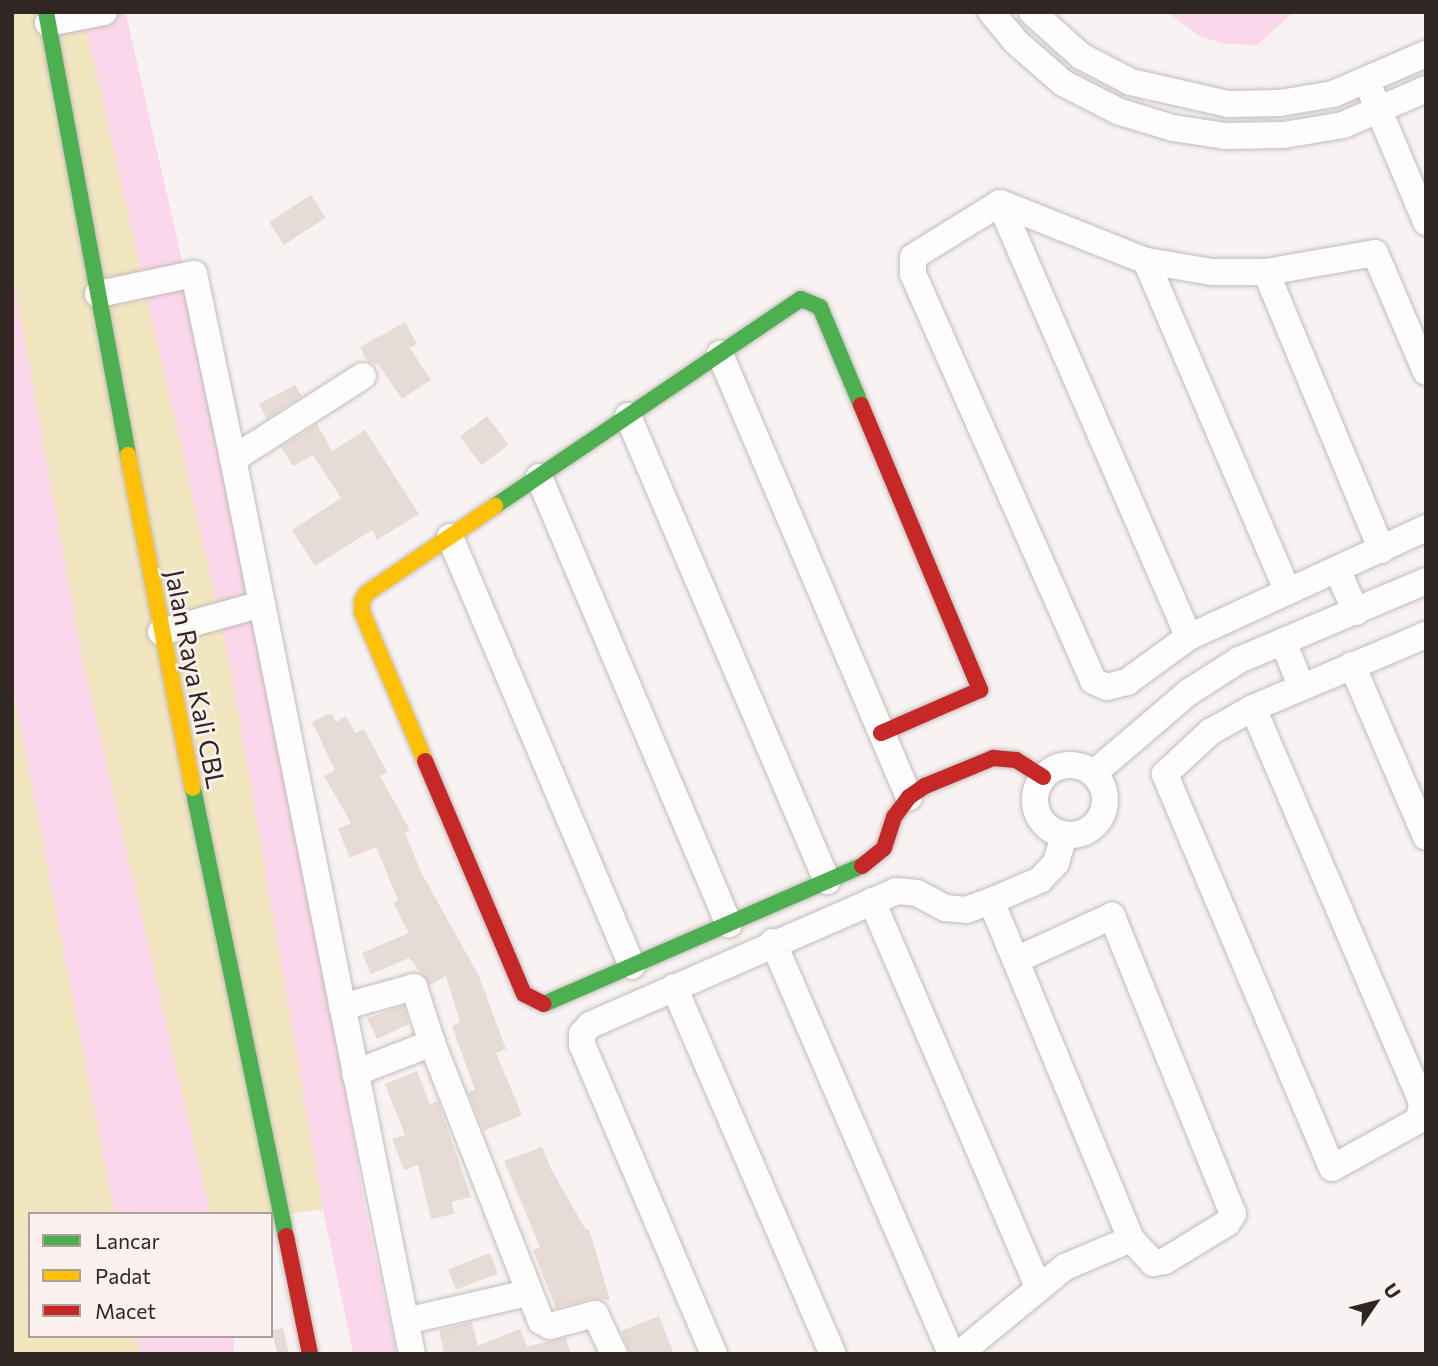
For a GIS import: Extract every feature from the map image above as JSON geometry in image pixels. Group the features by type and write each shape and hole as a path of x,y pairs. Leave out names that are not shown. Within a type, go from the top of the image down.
{"street":[{"path":"991,12 1015,41 1063,83 1120,112 1173,128 1225,136 1284,135 1343,125 1426,89"},
{"path":"1032,12 1081,56 1131,82 1180,96 1228,104 1280,103 1333,94 1426,54"},
{"path":"47,18 96,14"},
{"name":"Jalan Raya Kali CBL","path":"47,18 161,632 310,1354"},
{"path":"1366,79 1426,222"},
{"path":"1000,203 1146,261 1212,272 1266,272 1375,253 1426,372"},
{"path":"1000,203 914,257 914,274 1093,681 1107,687 1127,682 1189,637 1286,588 1338,569 1426,528"},
{"path":"1000,203 1189,637"},
{"path":"1146,261 1286,588"},
{"path":"1266,272 1382,550"},
{"path":"98,294 194,274 233,458 258,606 412,1354"},
{"path":"881,733 980,690 820,307 801,299 367,593 362,612 524,994 545,1004 869,863 884,848 894,817 909,797 993,758 1016,760 1043,777"},
{"path":"720,354 909,797"},
{"path":"233,458 363,376"},
{"path":"628,416 827,881"},
{"path":"539,477 729,923"},
{"path":"450,537 632,966"},
{"path":"1338,569 1356,612"},
{"path":"1094,773 1189,692 1239,660 1426,581"},
{"path":"161,632 258,606"},
{"path":"1253,708 1420,1077 1422,1103 1419,1120 1332,1168 1165,774 1210,732 1253,708 1426,635"},
{"path":"1283,641 1301,686"},
{"path":"1352,665 1426,837"},
{"path":"1068,766 1094,773 1104,789 1105,807 1097,824 1082,834 1064,835 1047,827 1037,812 1035,793 1043,777 1068,766"},
{"path":"714,1354 582,1045 582,1034 590,1025 896,891 917,893 945,908 966,910 991,901 1040,880 1056,863 1064,835"},
{"path":"872,901 1038,1286"},
{"path":"991,901 1131,1239 1153,1263 1165,1261 1227,1223 1233,1214 1226,1188 1112,916 1016,960"},
{"path":"774,943 951,1354"},
{"path":"674,987 833,1354"},
{"path":"341,1007 414,988 432,1043 495,1198 527,1293 547,1325 595,1314 614,1354"},
{"path":"355,1073 432,1043"},
{"path":"959,1354 1038,1286 1065,1267 1131,1239"},
{"path":"405,1321 527,1293"}],"shaded area":[{"path":"12,12 105,12 343,1206 273,1217 273,1212 210,1212 84,667 12,271"},
{"path":"1167,12 1294,12 1257,45 1225,44 1199,36"},
{"path":"12,271 84,667 210,1212 115,1212 12,684"},
{"path":"12,684 115,1212 28,1212 28,1338 139,1338 143,1354 12,1354"},
{"path":"139,1338 234,1338 234,1354 139,1354"}],"building":[{"path":"311,195 326,218 284,245 269,222"},
{"path":"405,322 417,344 410,348 431,380 402,399 379,365 367,361 360,347"},
{"path":"295,385 302,396 267,419 259,404"},
{"path":"487,416 509,445 482,465 460,436"},
{"path":"317,424 332,451 365,430 419,514 377,540 372,530 315,566 292,530 341,498 313,455 293,466 281,447"},
{"path":"331,713 336,722 346,716 355,733 364,729 387,772 380,776 410,830 405,833 421,872 479,976 506,1049 496,1053 522,1115 484,1131 468,1092 475,1090 452,1026 460,1022 446,976 430,985 409,958 371,974 362,953 409,933 393,903 398,900 376,847 350,858 338,829 351,823 324,776 335,770 312,722"},
{"path":"404,1006 409,1024 377,1039 367,1018"},
{"path":"417,1071 430,1104 438,1101 471,1197 452,1202 454,1214 431,1219 418,1165 404,1170 392,1139 405,1135 385,1084"},
{"path":"542,1147 551,1169 586,1230 589,1229 610,1300 591,1299 556,1308 533,1250 540,1247 504,1161"},
{"path":"490,1253 498,1274 456,1290 448,1269"},
{"path":"659,1316 674,1354 630,1354 621,1331"},
{"path":"472,1322 478,1346 520,1329 527,1346 566,1338 571,1354 444,1354 439,1330"},
{"path":"283,1328 289,1354 277,1354 273,1330"}],"waterway":[{"path":"104,12 249,651 345,1213 375,1354"}],"traffic: fast":[{"path":"46,12 128,455"},
{"path":"495,506 801,299 820,307 861,405"},
{"path":"193,788 286,1236"},
{"path":"544,1004 862,866"}],"traffic: slow":[{"path":"128,455 193,788"},
{"path":"425,761 362,612 362,601 367,593 495,506"}],"traffic: jam":[{"path":"861,405 980,690 881,733"},
{"path":"862,866 884,848 894,817 909,797 925,786 993,758 1016,760 1043,777"},
{"path":"425,761 524,994 544,1004"},
{"path":"286,1236 310,1354"}]}
